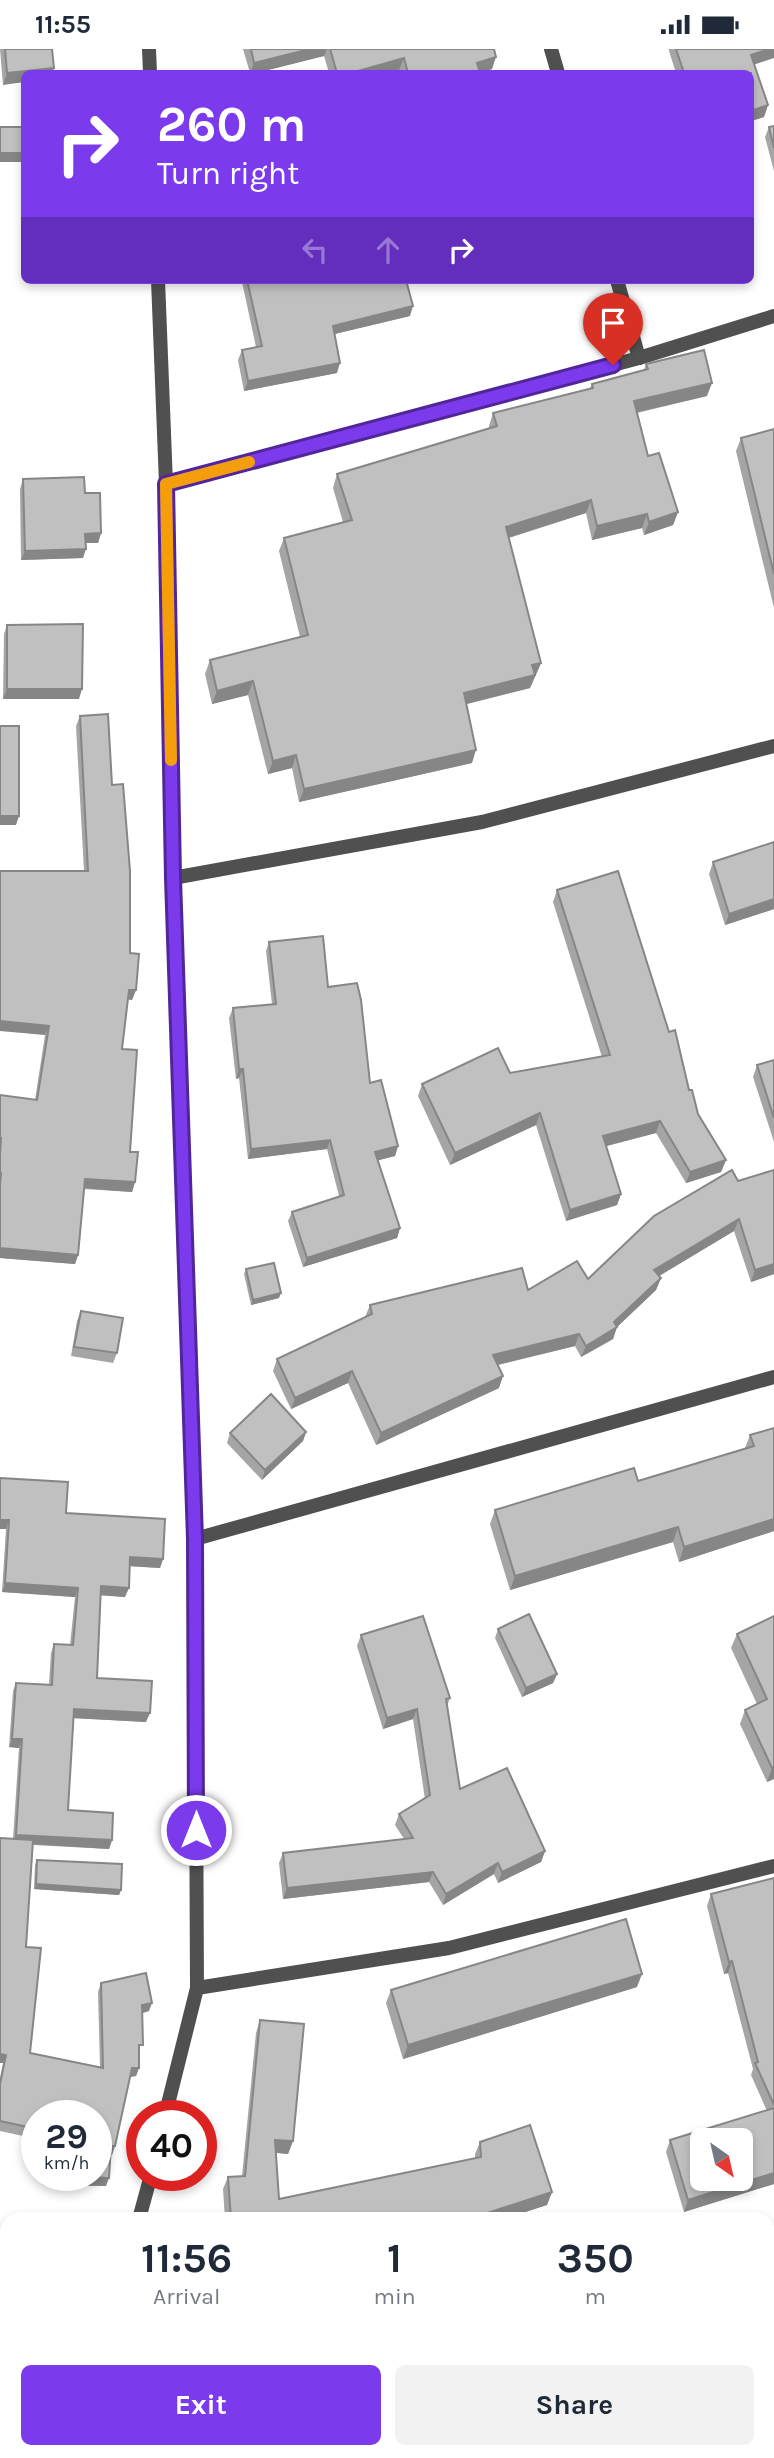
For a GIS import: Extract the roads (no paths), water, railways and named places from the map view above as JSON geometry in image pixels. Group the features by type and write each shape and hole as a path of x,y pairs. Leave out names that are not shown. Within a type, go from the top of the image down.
{"street":[{"path":"149,49 150,70"},
{"path":"551,49 557,70"},
{"path":"158,284 166,484 173,878 195,1539 197,1988 169,2100"},
{"path":"618,284 639,358"},
{"path":"166,484 639,358 774,316"},
{"path":"173,878 482,822 774,746"},
{"path":"195,1539 774,1377"},
{"path":"197,1988 449,1948 774,1866"},
{"path":"141,2212 147,2191"}]}
